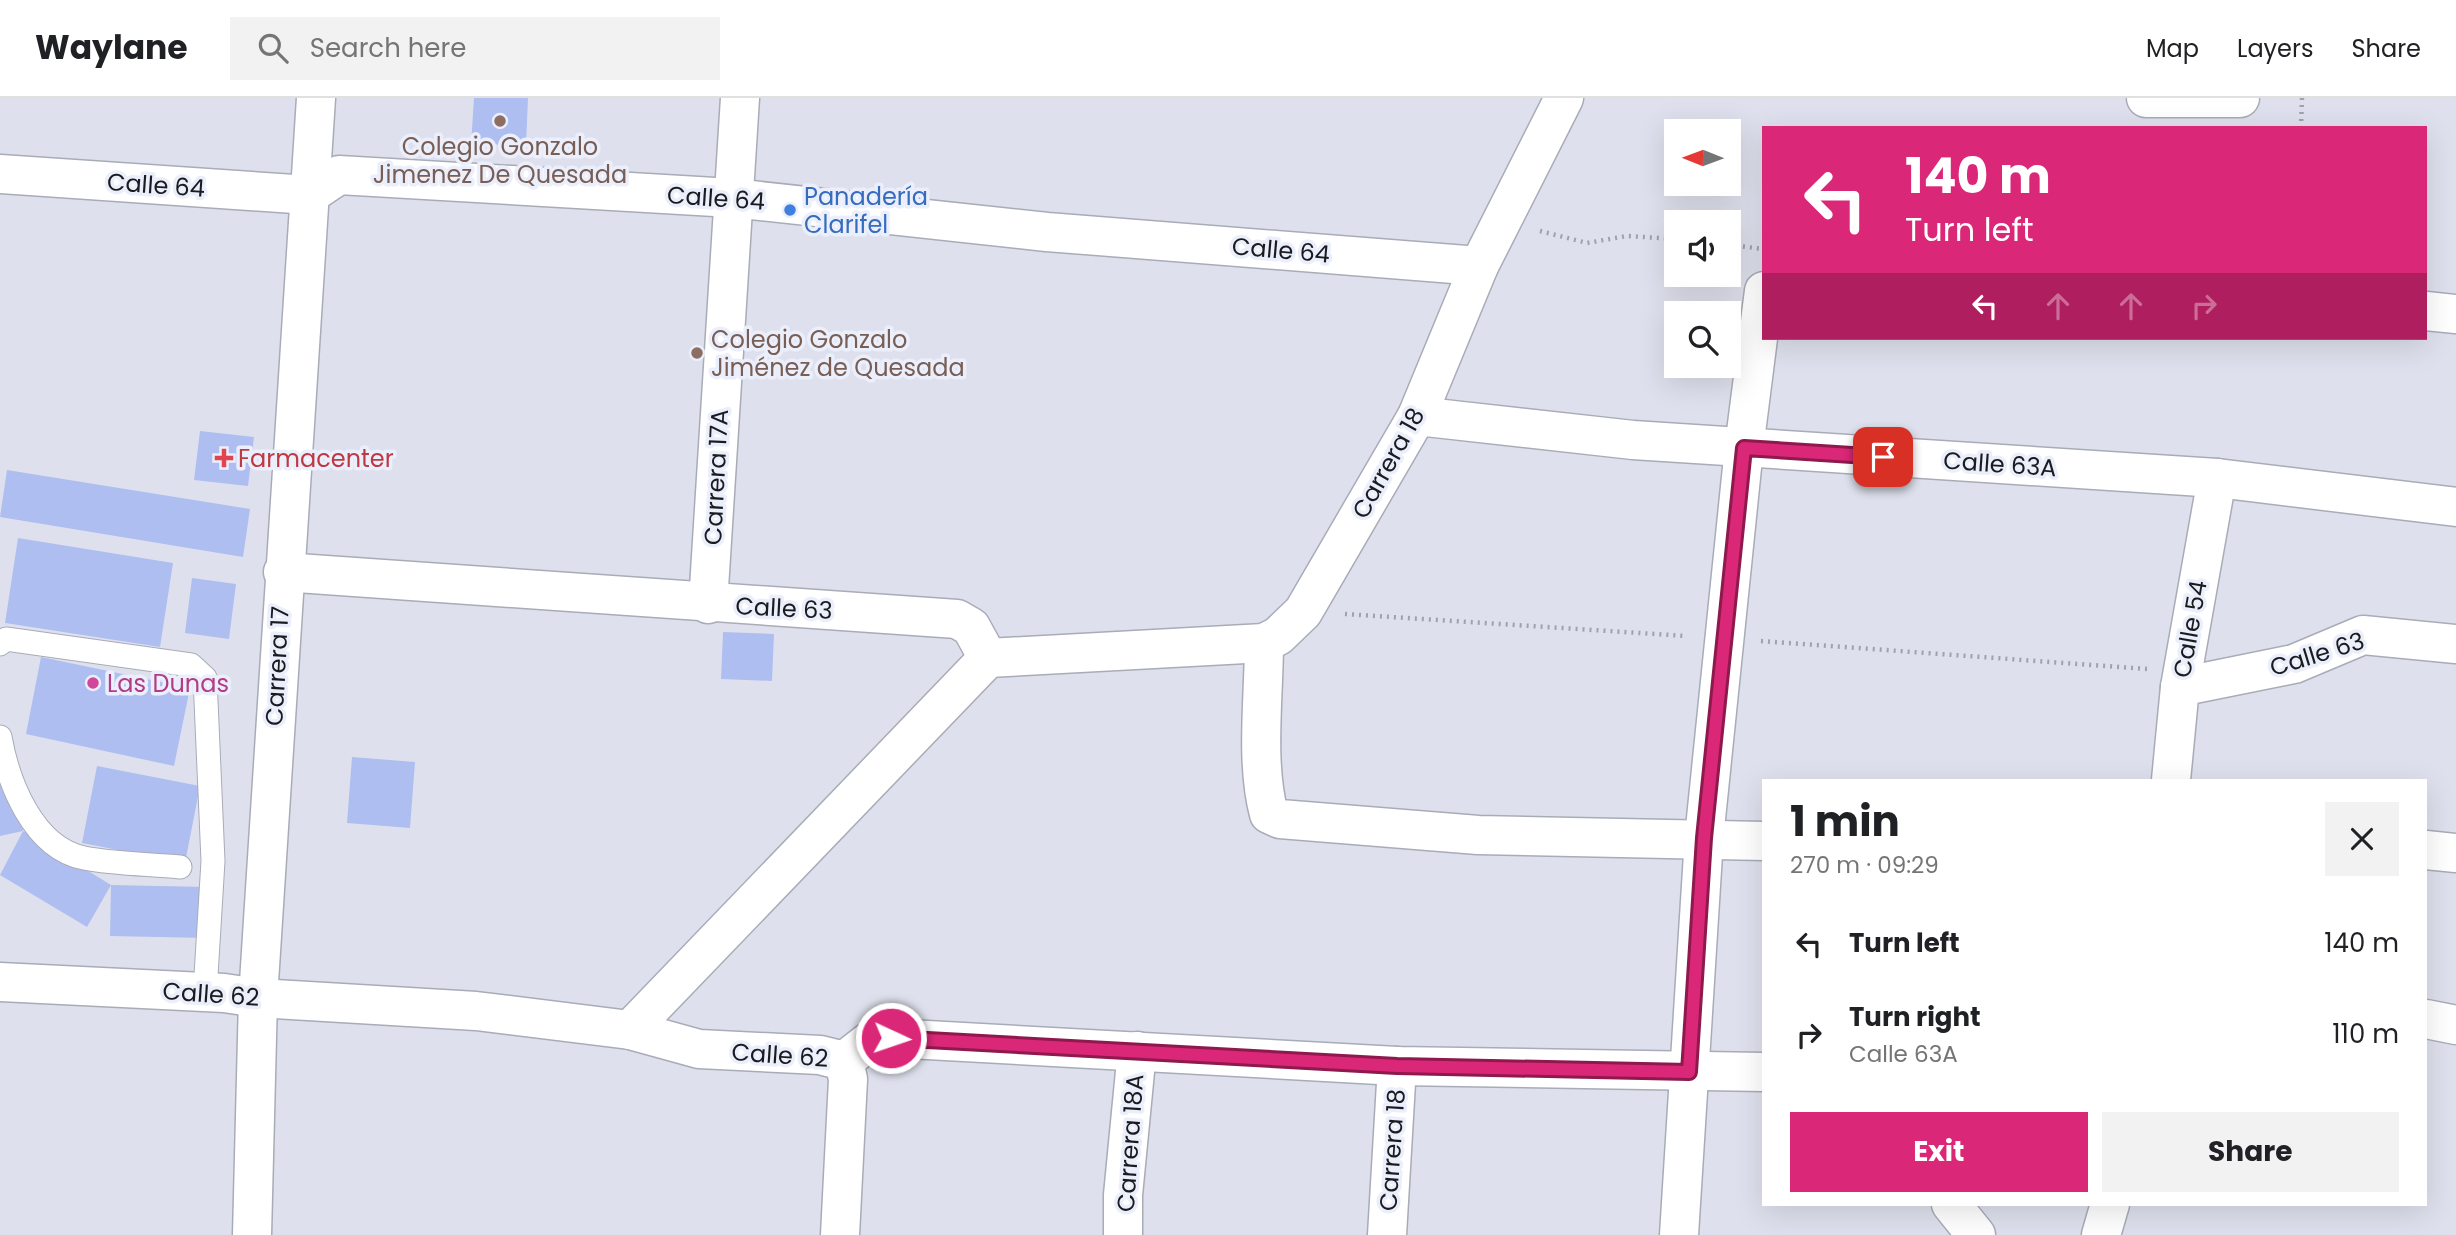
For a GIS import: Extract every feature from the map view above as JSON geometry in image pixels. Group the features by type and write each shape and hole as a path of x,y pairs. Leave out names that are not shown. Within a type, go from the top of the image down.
{"street":[{"name":"Carrera 17","path":"252,1235 258,998 283,572 316,98"},
{"name":"Carrera 17A","path":"708,604 740,98"},
{"name":"Carrera 18","path":"1264,643 1284,631 1303,612 1417,416 1479,266 1564,98"},
{"path":"2146,98 2240,98"},
{"name":"Calle 64","path":"0,174 309,195 339,175 732,198 1047,232 1479,266"},
{"path":"1679,1235 1704,838 1744,448 1762,307"},
{"path":"2427,311 2456,314"},
{"name":"Calle 63A","path":"1417,416 1633,440 2217,478 2456,508"},
{"name":"Calle 54","path":"2171,779 2179,687 2217,478"},
{"name":"Calle 63","path":"283,572 708,604 957,619 971,627 988,657"},
{"name":"Calle 63","path":"2179,687 2294,664 2363,635 2456,644"},
{"path":"630,1030 988,657 1264,643 1263,760 1266,803 1269,814 1280,819 1478,835 1762,841"},
{"path":"2427,850 2456,853"},
{"name":"Calle 62","path":"0,982 205,992 258,998 477,1011 630,1030 699,1049 820,1055 844,1060 871,1040 891,1038 1397,1066 1762,1072"},
{"path":"2427,1019 2456,1026"},
{"name":"Carrera 18A","path":"1123,1235 1137,1051"},
{"path":"840,1235 848,1079 844,1060"},
{"name":"Carrera 18","path":"1387,1235 1397,1066"},
{"path":"1953,1206 1976,1235"},
{"path":"2101,1235 2109,1206"}],"lane":[{"path":"0,644 6,639 191,665 205,678 213,861 205,992"},
{"path":"0,737 23,808 49,840 82,858 180,867"}],"path":[{"path":"2301,126 2302,98"},
{"path":"1549,233 1587,243 1628,236 1664,238"},
{"path":"1741,246 1762,249"}],"building":[{"name":"Colegio Gonzalo Jimenez De Quesada","path":"474,98 528,98 526,145 471,144"},
{"name":"Farmacenter","path":"200,431 254,437 248,486 194,480"},
{"path":"7,470 250,509 243,557 0,517"},
{"path":"18,538 173,563 160,647 5,623"},
{"path":"192,578 236,584 229,639 185,633"},
{"path":"723,632 774,634 772,681 721,679"},
{"path":"41,657 190,688 174,766 26,734"},
{"path":"0,751 23,831 0,836"},
{"path":"352,757 415,762 410,828 347,823"},
{"path":"97,766 200,786 185,863 82,843"},
{"path":"23,831 111,885 87,927 0,875"},
{"path":"111,885 208,887 205,938 110,936"}],"place":[{"name":"Colegio Gonzalo Jimenez De Quesada","path":"500,121"},
{"name":"Panadería Clarifel","path":"790,210"},
{"name":"Colegio Gonzalo Jiménez de Quesada","path":"697,353"},
{"name":"Farmacenter","path":"224,458"},
{"name":"Las Dunas","path":"93,683"}],"route":[{"path":"891,1038 1397,1066 1689,1072 1704,838 1744,448 1883,457"}]}
